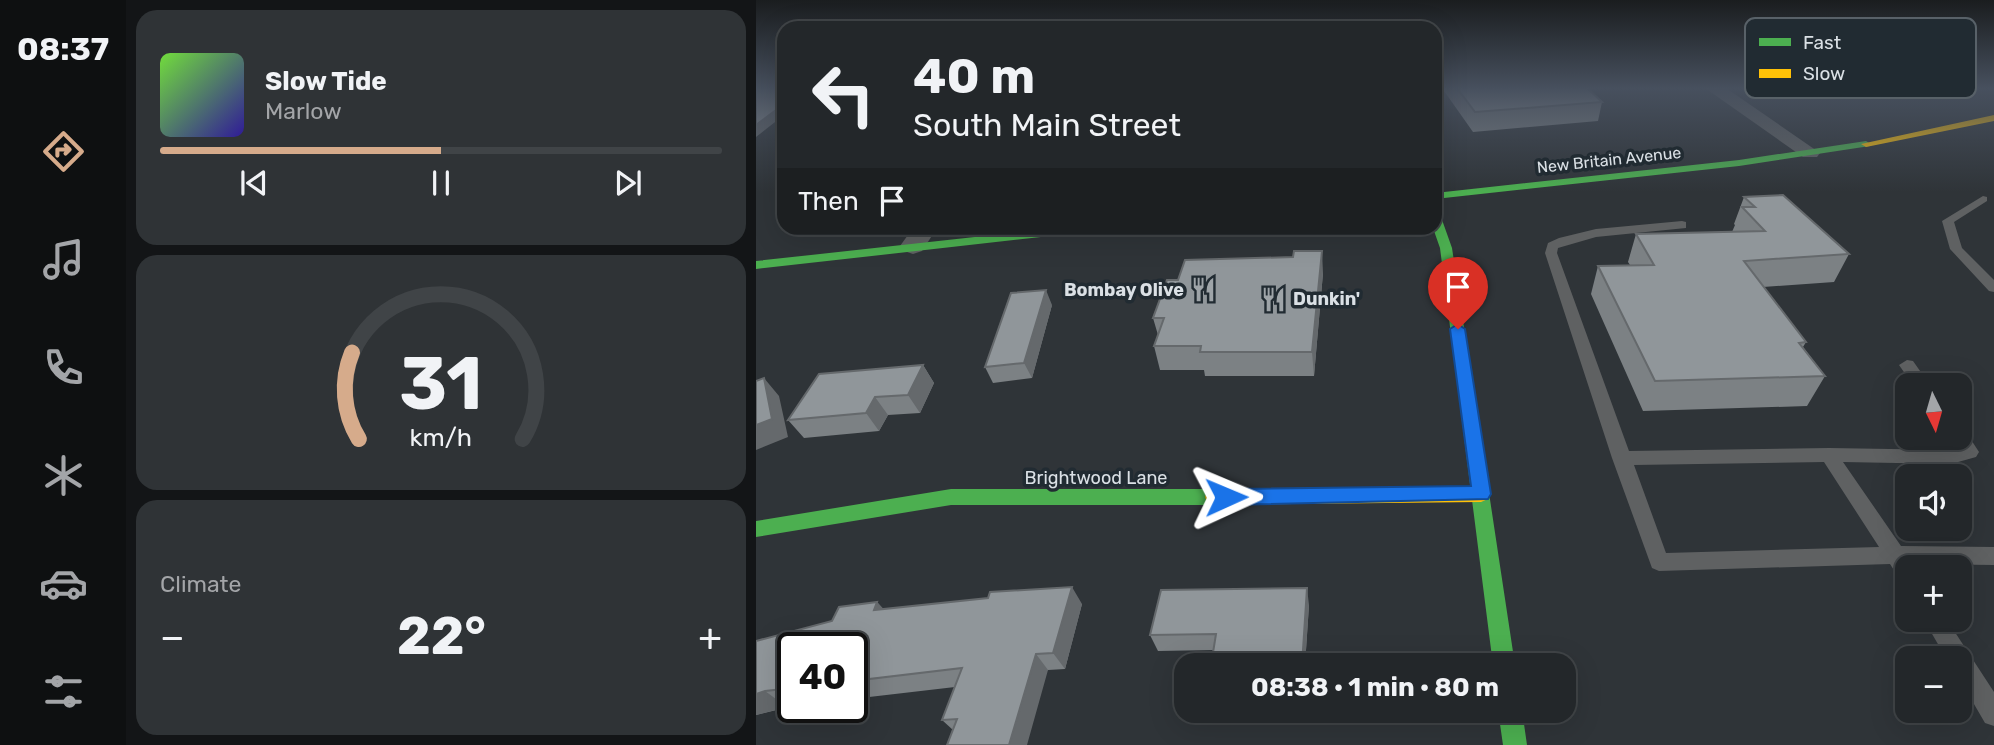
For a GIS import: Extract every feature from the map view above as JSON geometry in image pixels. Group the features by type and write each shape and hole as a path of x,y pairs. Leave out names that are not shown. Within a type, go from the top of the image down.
{"main road":[{"name":"New Britain Avenue","path":"1442,194 1586,181 1810,153 1969,123"},
{"path":"756,265 919,237 956,235"},
{"path":"1441,235 1446,248 1502,653"},
{"name":"Brightwood Lane","path":"756,529 951,497 1481,494"},
{"path":"1512,723 1515,745"}],"street":[{"path":"1765,123 1810,153"}],"lane":[{"path":"1983,198 1948,221 1956,249 1994,288"},
{"path":"1682,225 1579,236 1561,240 1552,246 1551,253 1659,562 1895,555"},
{"path":"1907,365 1913,373"},
{"path":"1621,458 1829,455 1951,457 1970,452 1969,450"},
{"path":"1829,455 1896,555"},
{"path":"1972,556 1994,556"},
{"path":"1972,678 1994,714"}],"building":[{"path":"1783,195 1849,254 1744,261 1806,342 1799,343 1825,376 1655,381 1598,266 1654,265 1636,234 1765,231 1742,207 1755,207 1744,197"},
{"path":"1294,251 1322,251 1312,352 1200,352 1201,346 1154,346 1164,318 1153,318 1167,280 1178,280 1185,260 1293,257"},
{"path":"1046,290 1024,363 985,367 1011,293"},
{"path":"923,365 908,395 875,397 866,413 788,420 819,374"},
{"path":"764,378 772,419 756,425 756,381"},
{"path":"1072,587 1053,653 1036,654 1009,745 947,745 957,719 942,720 962,668 868,679 868,632 790,632 832,621 839,607 877,602 874,610 988,598 990,592"},
{"path":"1307,588 1303,653 1213,653 1216,634 1150,635 1161,590"},
{"path":"777,635 777,690 756,694 756,641"}],"traffic: fast":[{"path":"1442,195 1739,163 1866,144"},
{"path":"756,265 1024,235"},
{"path":"1441,235 1446,248 1502,653"},
{"path":"756,529 951,497 1214,497"},
{"path":"1512,723 1515,745"}],"traffic: slow":[{"path":"1866,144 1971,123"},
{"path":"1214,497 1481,494"}],"place":[{"name":"Bombay Olive","path":"1204,290"},
{"name":"Dunkin'","path":"1273,299"}],"route":[{"path":"1226,497 1481,494 1458,329"}]}
